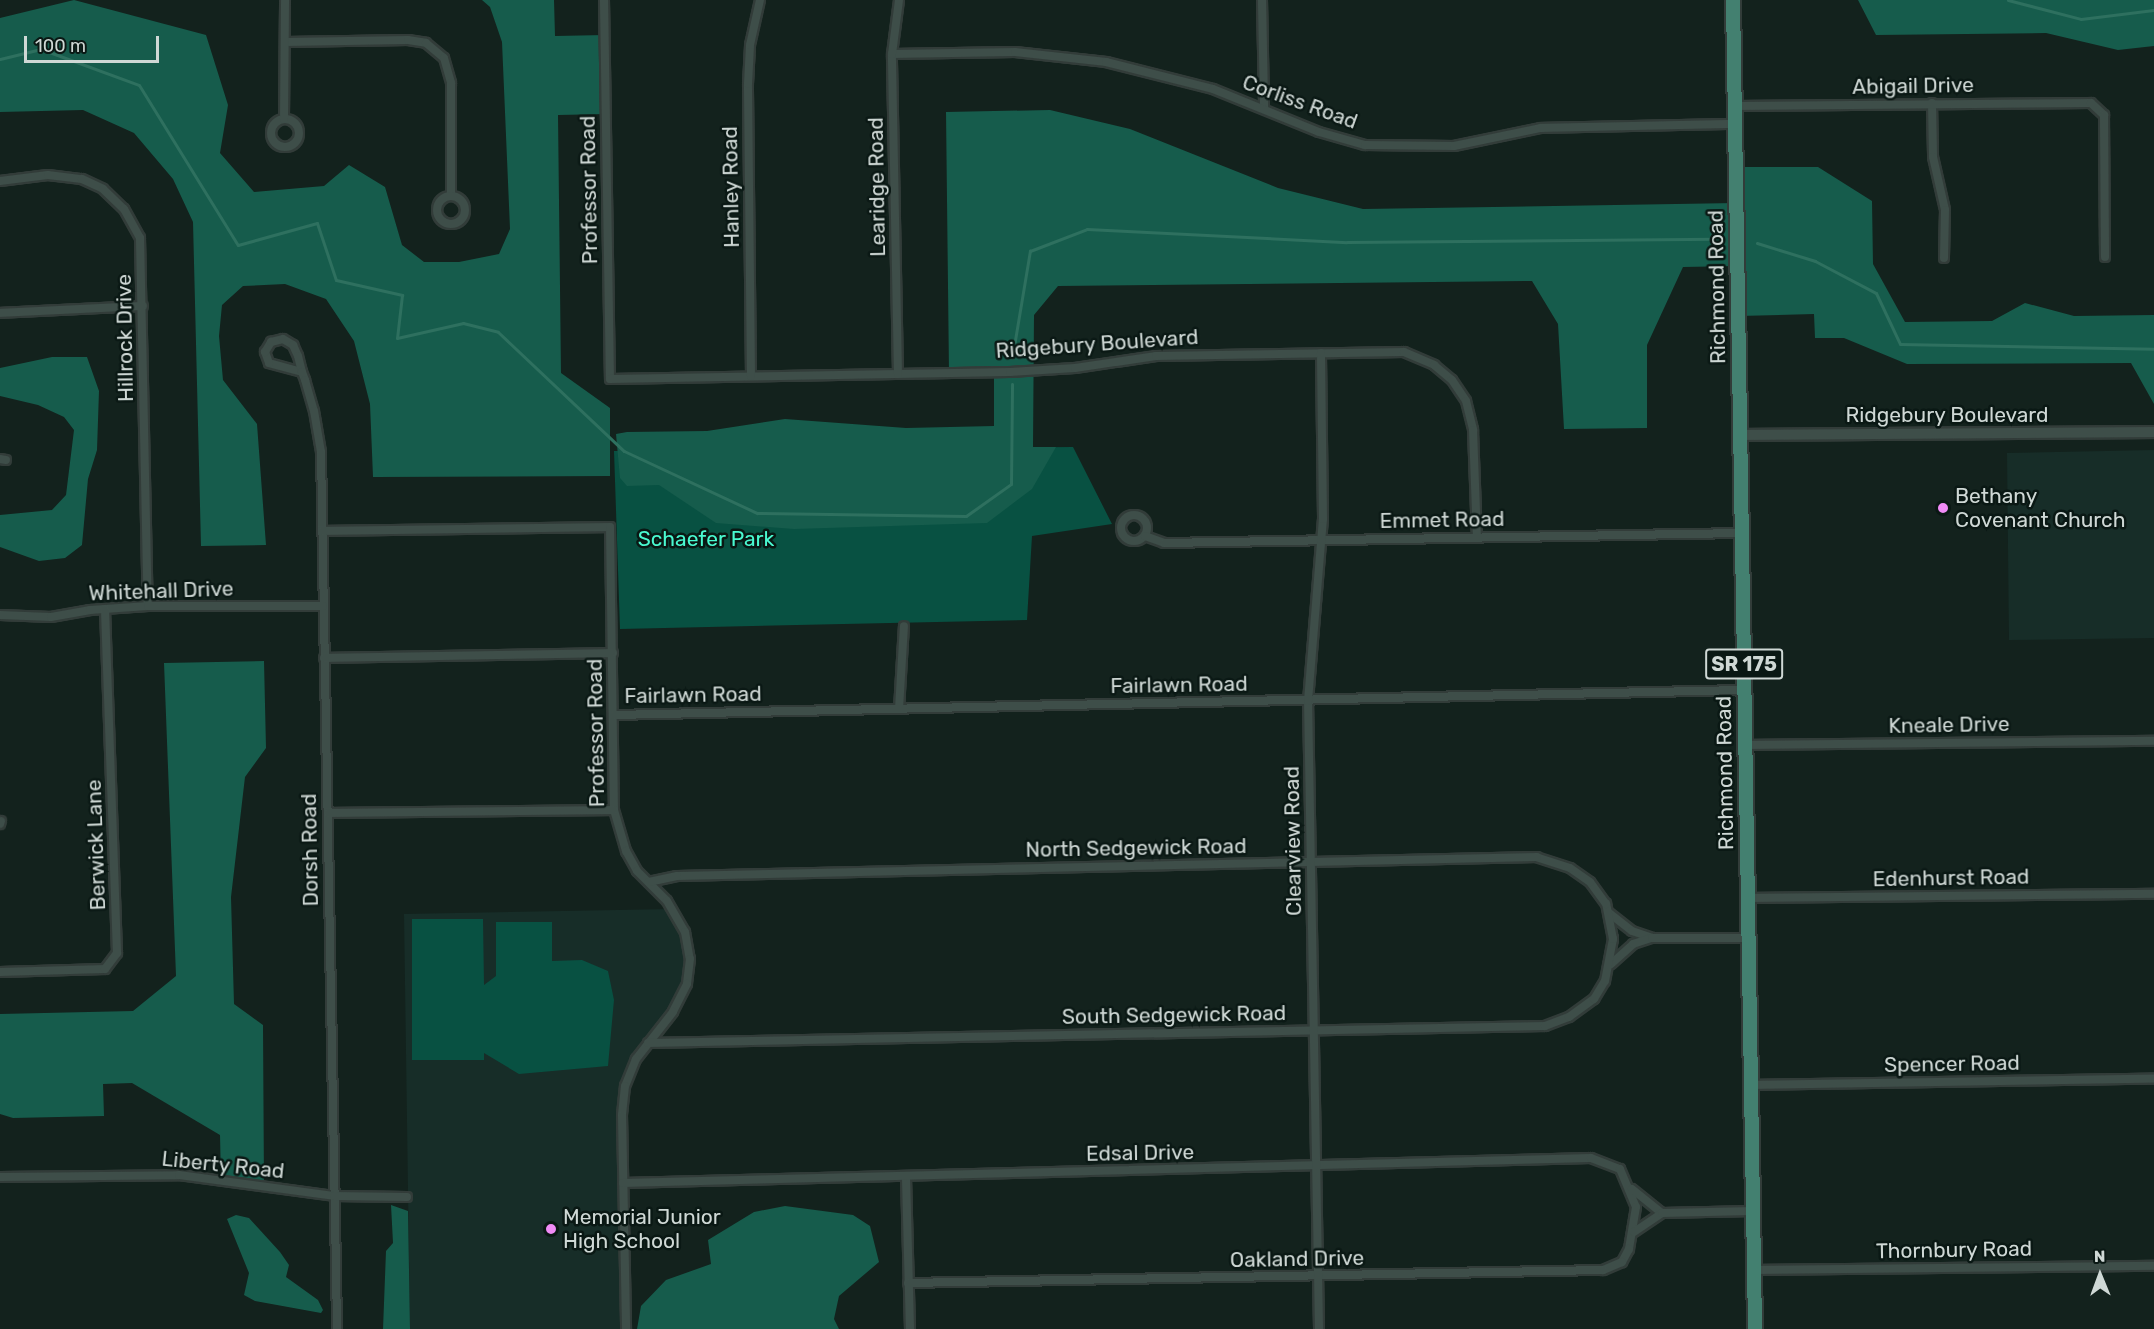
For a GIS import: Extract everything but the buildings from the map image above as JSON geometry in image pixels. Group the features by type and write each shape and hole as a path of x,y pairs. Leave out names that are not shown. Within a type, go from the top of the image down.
{"main road":[{"name":"Richmond Road","path":"1732,0 1736,124 1755,1329"}],"street":[{"path":"285,0 285,119"},
{"name":"Professor Road","path":"604,0 610,379"},
{"name":"Hanley Road","path":"751,376 748,84 760,0"},
{"name":"Learidge Road","path":"898,374 892,54 899,0"},
{"path":"1262,0 1264,109"},
{"path":"286,42 408,40 426,43 444,58 451,83 451,196"},
{"name":"Corliss Road","path":"892,54 1016,52 1096,60 1213,89 1319,132 1365,145 1454,146 1541,128 1736,124"},
{"path":"1932,103 1933,157 1945,210 1944,258"},
{"name":"Abigail Drive","path":"1735,106 2091,103 2104,115 2105,257"},
{"name":"Hillrock Drive","path":"0,181 48,175 82,178 103,189 124,209 140,238 148,606"},
{"path":"0,313 143,306"},
{"name":"Dorsh Road","path":"303,372 269,363 265,352 271,342 289,341 303,372 321,452 337,1329"},
{"name":"Ridgebury Boulevard","path":"610,379 1049,370 1156,356 1404,352 1434,365 1452,380 1472,417 1476,537"},
{"name":"Clearview Road","path":"1319,1329 1308,700 1320,541 1321,354"},
{"name":"Ridgebury Boulevard","path":"1740,435 2154,432"},
{"name":"Professor Road","path":"322,531 610,527 614,810 626,851 649,882 667,901 685,932 690,959 687,984 673,1012 648,1043 625,1086 623,1183 626,1329"},
{"name":"Emmet Road","path":"1145,536 1164,543 1742,533"},
{"name":"Whitehall Drive","path":"0,615 51,617 105,609 148,606 323,606"},
{"name":"Berwick Lane","path":"0,972 105,969 117,953 105,609"},
{"path":"899,709 904,626"},
{"path":"324,658 613,653"},
{"name":"Fairlawn Road","path":"614,715 1744,690"},
{"name":"Kneale Drive","path":"1745,745 2154,741"},
{"path":"328,813 614,810"},
{"name":"North Sedgewick Road","path":"649,882 677,876 1537,857 1570,868 1590,882 1607,908 1632,932 1652,938"},
{"name":"Edenhurst Road","path":"1748,898 2154,894"},
{"name":"South Sedgewick Road","path":"648,1043 1545,1026 1569,1017 1594,999 1609,968 1613,939 1607,908"},
{"path":"1609,968 1633,944 1652,938 1748,938"},
{"name":"Spencer Road","path":"1751,1085 2154,1079"},
{"name":"Edsal Drive","path":"623,1183 1316,1167 1591,1158 1620,1169 1632,1190 1635,1201"},
{"name":"Liberty Road","path":"0,1177 179,1174 334,1196 407,1197"},
{"path":"906,1177 909,1329"},
{"path":"1632,1190 1662,1213"},
{"name":"Oakland Drive","path":"908,1283 1603,1270 1622,1262 1634,1232 1635,1201"},
{"path":"1634,1232 1662,1213 1753,1211"},
{"name":"Thornbury Road","path":"1754,1270 2154,1266"}],"shaded area":[{"path":"2154,450 2154,638 2009,640 2007,453"},
{"path":"672,909 685,932 687,984 636,1059 625,1086 626,1329 410,1329 404,914"}],"green space":[{"path":"74,0 206,35 228,105 220,153 254,192 324,186 349,165 385,187 402,245 424,262 459,262 499,254 510,229 502,42 490,7 482,0 554,0 555,36 605,35 606,114 558,115 561,373 610,408 610,476 373,477 370,404 354,341 326,299 285,284 243,286 222,305 219,336 223,380 257,424 266,545 201,546 193,222 173,179 134,133 83,110 0,112 0,18"},
{"path":"1858,0 2154,0 2154,46 2118,50 2046,33 1876,35"},
{"path":"1050,110 1130,129 1278,188 1363,209 1736,203 1736,167 1818,167 1872,201 1873,264 1905,322 1992,321 2025,303 2074,316 2154,315 2154,404 2131,363 1907,364 1844,338 1815,338 1814,314 1739,316 1738,266 1683,267 1647,345 1647,428 1564,429 1558,324 1532,281 1058,286 1034,315 1033,447 1056,447 1032,489 987,523 794,529 716,523 659,485 627,486 620,478 616,434 627,432 707,431 785,419 906,428 994,426 994,373 949,373 946,112"},
{"path":"52,357 87,357 99,391 97,450 88,479 82,545 65,558 39,561 0,547 0,515 52,510 66,495 74,430 64,417 38,405 0,396 0,368"},
{"name":"Schaefer Park","path":"1073,447 1112,524 1032,536 1027,620 620,629 614,451"},
{"path":"264,661 266,748 245,777 231,897 234,1004 263,1025 264,1186 221,1180 220,1135 132,1083 103,1084 104,1116 13,1118 0,1114 0,1014 133,1011 176,976 164,663"},
{"path":"412,919 483,919 484,985 496,976 496,922 552,922 552,961 582,960 608,971 614,1000 608,1066 519,1074 484,1053 484,1060 412,1060"},
{"path":"391,1205 408,1211 410,1329 383,1329 386,1251 393,1243"},
{"path":"785,1206 853,1215 870,1226 879,1262 839,1296 834,1319 839,1329 637,1329 641,1306 666,1280 711,1264 708,1240 754,1212"},
{"path":"236,1215 249,1218 280,1252 289,1265 286,1277 318,1300 323,1310 321,1313 255,1301 244,1295 249,1273 227,1219"}],"waterway":[{"path":"2008,0 2081,19 2154,10"},
{"path":"0,59 41,49 139,85 238,245 317,223 336,280 402,295 397,338 463,323 498,332 624,451 757,513 966,516 1011,484 1012,384"},
{"path":"1012,358 1030,251 1087,229 1347,242 1715,239"},
{"path":"1757,243 1815,261 1876,293 1900,344 2154,349"}],"place":[{"name":"Bethany Covenant Church","path":"1943,508"},
{"name":"Memorial Junior High School","path":"551,1229"}]}
